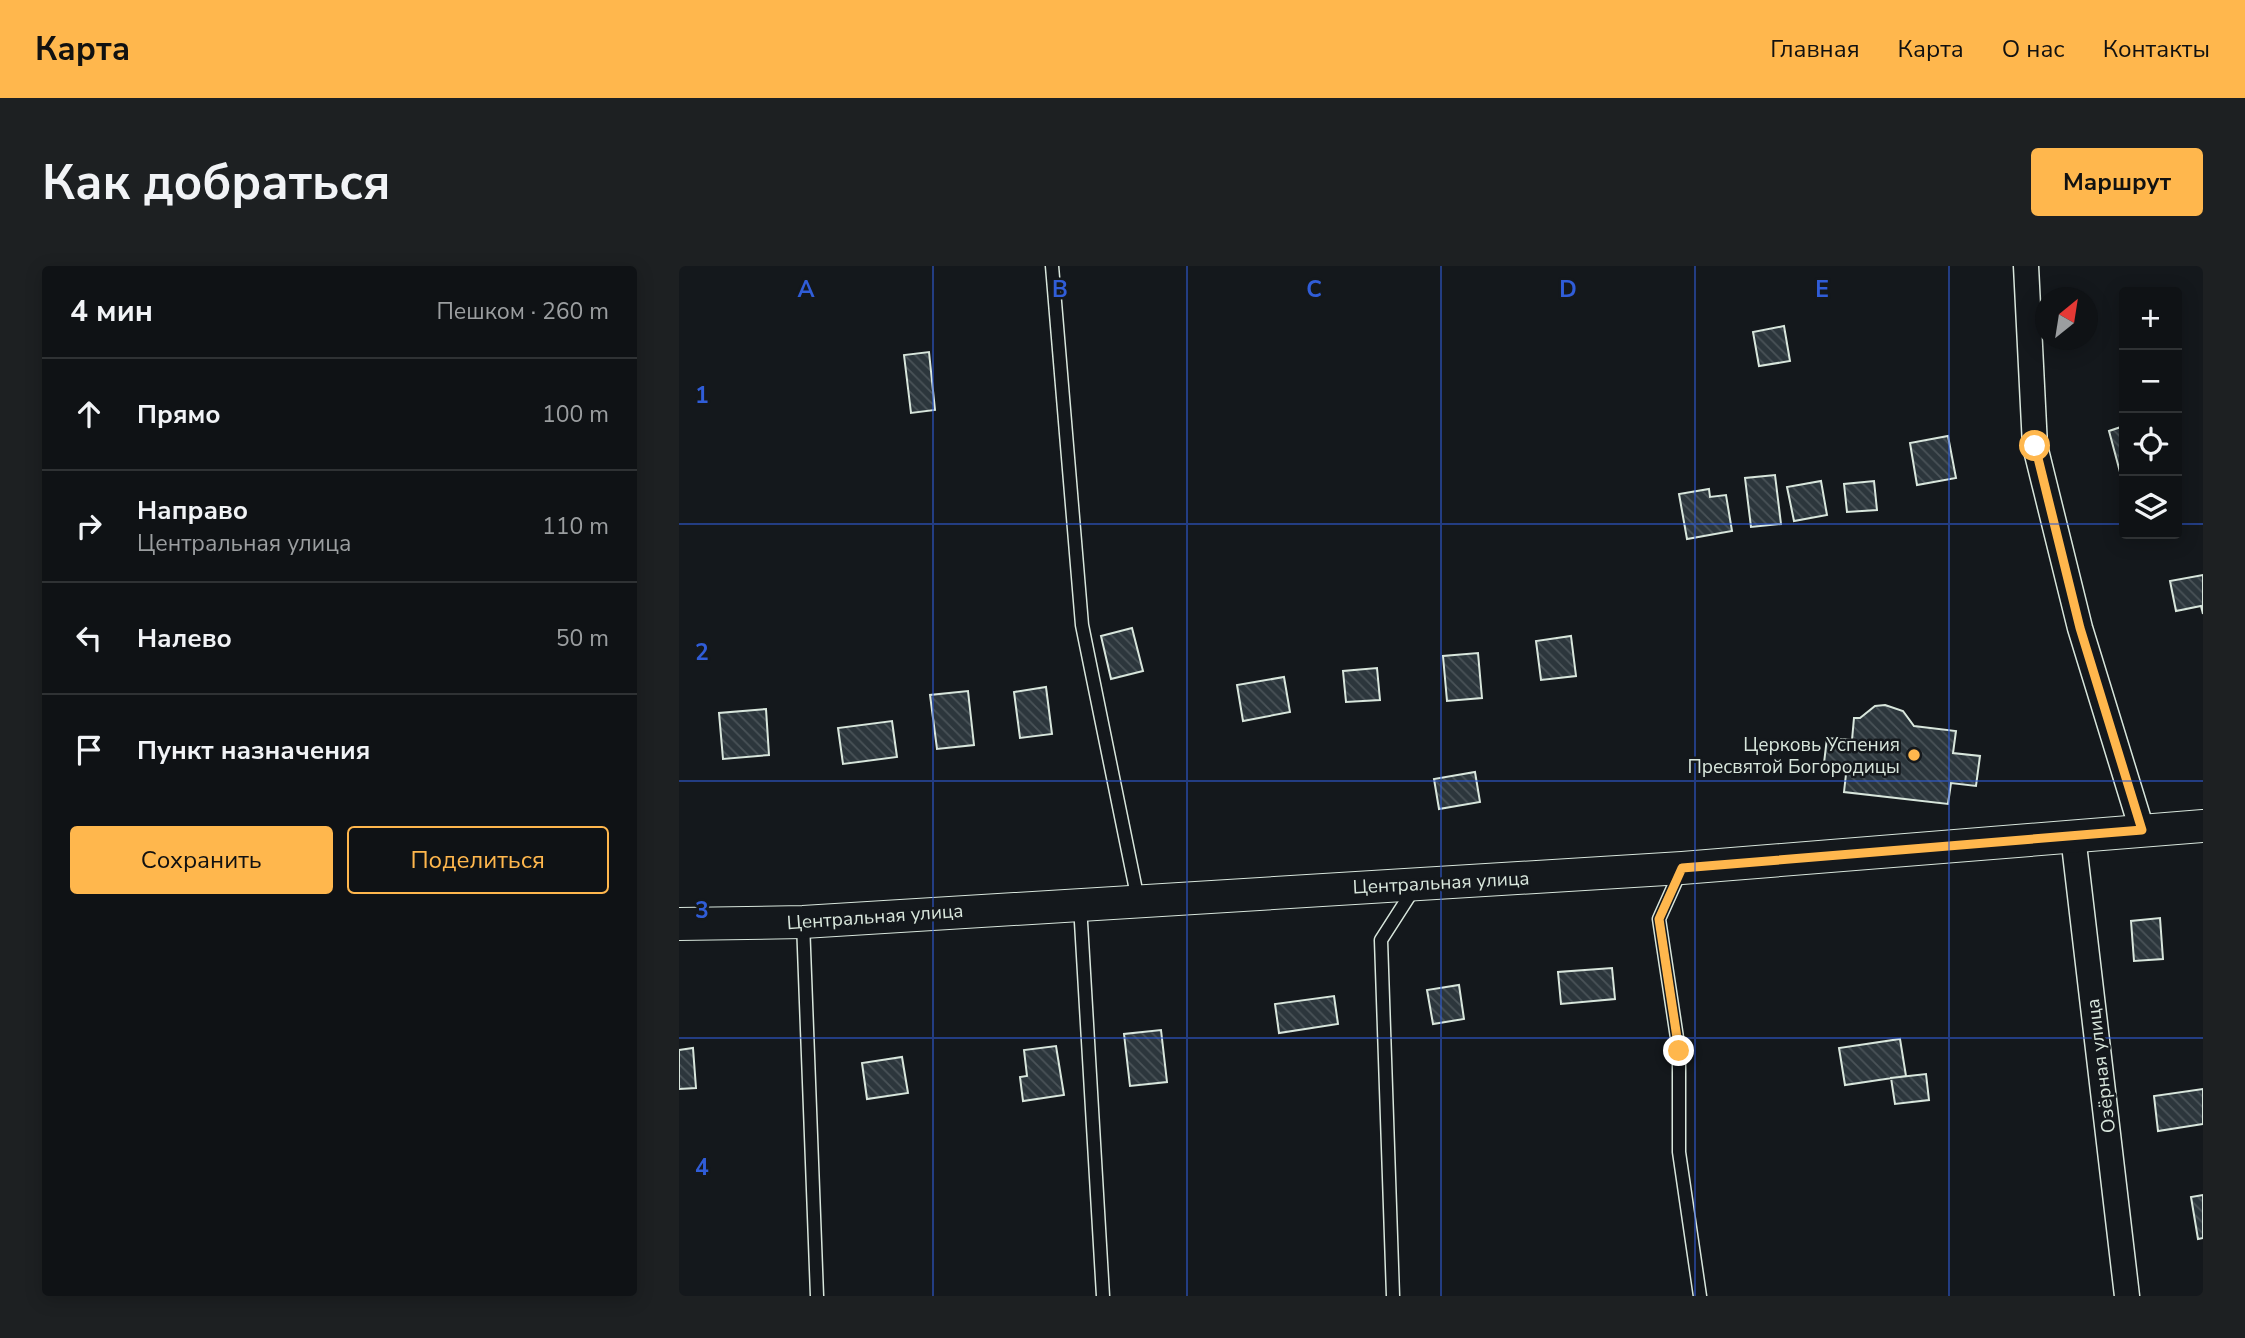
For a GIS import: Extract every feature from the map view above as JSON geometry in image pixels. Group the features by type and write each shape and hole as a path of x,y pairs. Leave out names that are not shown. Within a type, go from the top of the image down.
{"street":[{"path":"2026,266 2035,446 2080,628 2142,830"},
{"name":"Центральная улица","path":"679,924 803,922 1682,868 2203,825"},
{"name":"Озёрная улица","path":"2073,836 2127,1296"}],"lane":[{"path":"1052,266 1082,625 1138,901"},
{"path":"1682,868 1659,919 1679,1051 1679,1152 1700,1296"},
{"path":"1393,1296 1381,940 1418,883"},
{"path":"1080,903 1103,1296"},
{"path":"803,922 817,1296"}],"building":[{"path":"1784,326 1790,361 1759,366 1753,332"},
{"path":"929,352 935,410 911,413 904,355"},
{"path":"2119,428 2119,468 2109,431"},
{"path":"1948,436 1956,478 1917,485 1910,443"},
{"path":"1775,475 1781,524 1751,527 1745,478"},
{"path":"1821,481 1827,515 1794,521 1787,487"},
{"path":"1874,481 1877,510 1847,512 1844,484"},
{"path":"1709,489 1710,497 1726,495 1732,531 1687,539 1679,494"},
{"path":"2203,575 2203,614 2201,606 2176,611 2170,581"},
{"path":"1132,628 1143,671 1111,679 1101,636"},
{"path":"1571,636 1576,676 1541,680 1536,641"},
{"path":"1478,653 1482,698 1447,701 1443,656"},
{"path":"1377,668 1380,700 1346,702 1343,671"},
{"path":"1284,677 1290,712 1243,721 1237,685"},
{"path":"1046,687 1052,734 1020,738 1014,692"},
{"path":"968,691 974,745 937,749 930,695"},
{"path":"1885,705 1903,711 1914,726 1956,731 1953,753 1980,756 1976,786 1951,783 1948,804 1844,792 1847,765 1824,763 1827,738 1852,740 1854,718 1860,718 1875,706"},
{"path":"766,709 769,755 723,759 719,713"},
{"path":"892,721 897,757 843,764 838,728"},
{"path":"1475,772 1480,802 1439,809 1434,779"},
{"path":"2160,918 2163,959 2134,961 2131,921"},
{"path":"1612,968 1615,999 1561,1004 1558,972"},
{"path":"1459,985 1464,1019 1433,1024 1427,990"},
{"path":"1334,996 1338,1024 1279,1033 1275,1004"},
{"path":"1161,1030 1167,1082 1130,1086 1124,1034"},
{"path":"1900,1039 1906,1076 1845,1085 1839,1048"},
{"path":"1056,1046 1064,1095 1023,1101 1020,1077 1027,1076 1024,1050"},
{"path":"693,1048 696,1088 679,1089 679,1050"},
{"path":"902,1057 908,1093 867,1099 862,1063"},
{"path":"1926,1074 1929,1100 1895,1104 1891,1078"},
{"path":"2203,1089 2203,1124 2158,1131 2154,1096"},
{"path":"2203,1195 2203,1238 2198,1239 2191,1197"}],"place":[{"name":"Церковь Успения Пресвятой Богородицы","path":"1914,755"}],"route":[{"path":"1679,1051 1659,919 1682,868 2142,830 2080,628 2035,446"}]}
